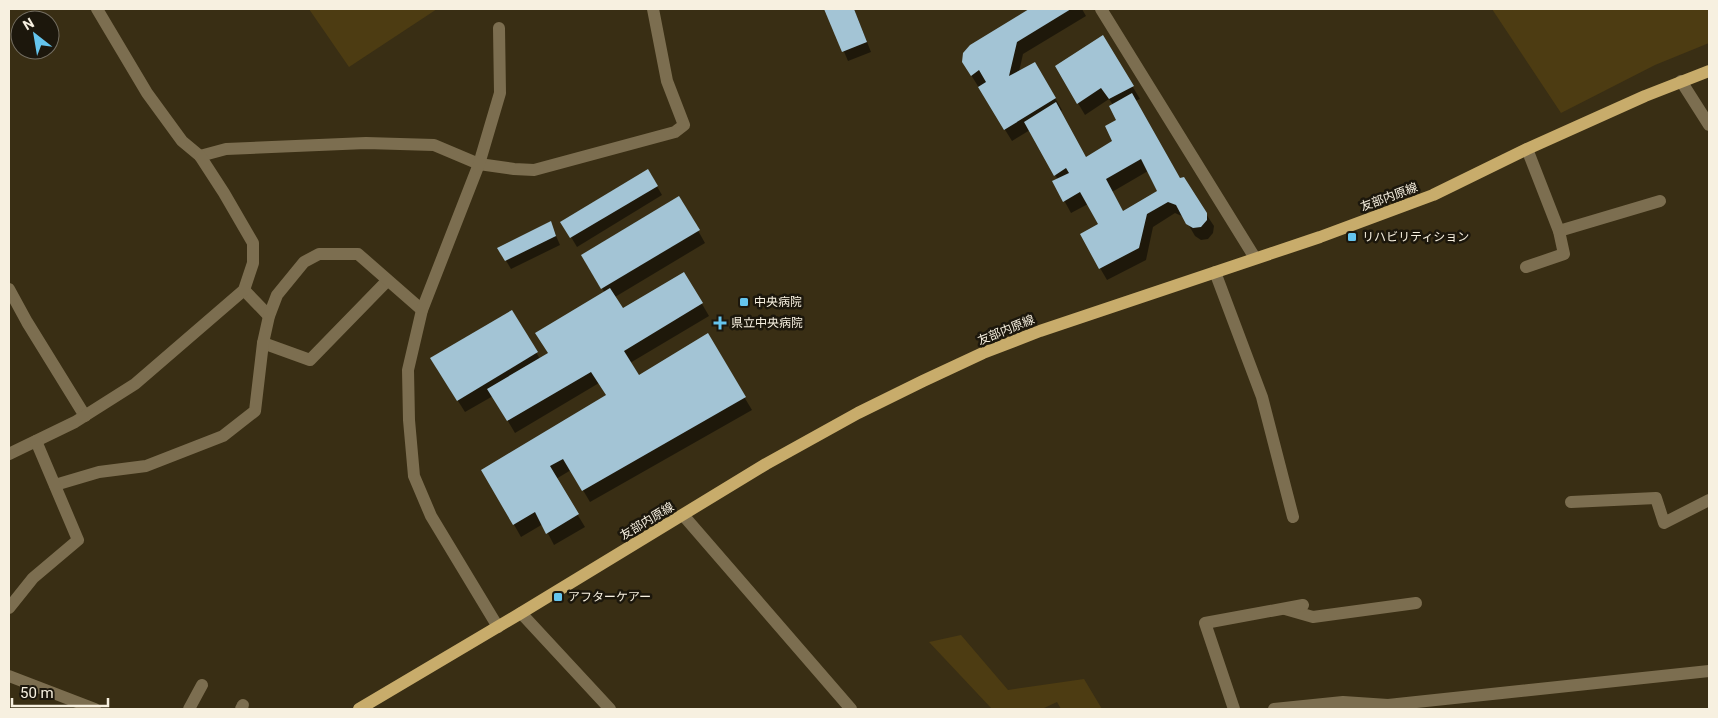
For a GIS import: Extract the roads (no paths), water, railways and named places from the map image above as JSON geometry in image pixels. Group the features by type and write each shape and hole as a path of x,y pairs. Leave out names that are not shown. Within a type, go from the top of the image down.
{"main road":[{"name":"友部内原線","path":"358,709 498,627 774,460 858,413 923,381 983,353 1040,331 1320,237 1433,195 1527,149 1645,96 1709,71"}],"street":[{"path":"9,454 85,416 135,384 244,290 253,263 253,243 224,193 200,156 182,142 152,100 97,9"},
{"path":"200,156 226,148 366,143 434,145 479,164 534,170 675,132 684,125 667,81 653,9"},
{"path":"1101,9 1255,258"},
{"path":"498,627 431,516 414,476 409,420 408,370 422,310 479,164 500,93 499,28"},
{"path":"1681,82 1709,125"},
{"path":"1526,267 1564,254 1559,231 1527,149"},
{"path":"1559,231 1660,201"},
{"path":"55,485 99,472 146,466 223,436 255,411 263,343 269,316 277,294 304,262 319,254 358,254 422,310"},
{"path":"1215,272 1262,397 1293,517"},
{"path":"263,343 310,360 387,281"},
{"path":"9,289 85,416"},
{"path":"244,290 269,316"},
{"path":"9,608 33,578 78,540 36,441"},
{"path":"1571,502 1656,498 1664,523 1709,500"},
{"path":"683,515 851,709"},
{"path":"1282,609 1313,618 1416,603"},
{"path":"1234,709 1205,624 1303,605"},
{"path":"521,613 610,709"},
{"path":"1274,709 1343,702 1388,705 1709,671"},
{"path":"9,676 95,709"},
{"path":"189,709 202,685"}],"place":[{"name":"リハビリティション","path":"1352,237"},
{"name":"中央病院","path":"744,302"},
{"name":"県立中央病院","path":"720,323"},
{"name":"アフターケアー","path":"558,597"}]}
